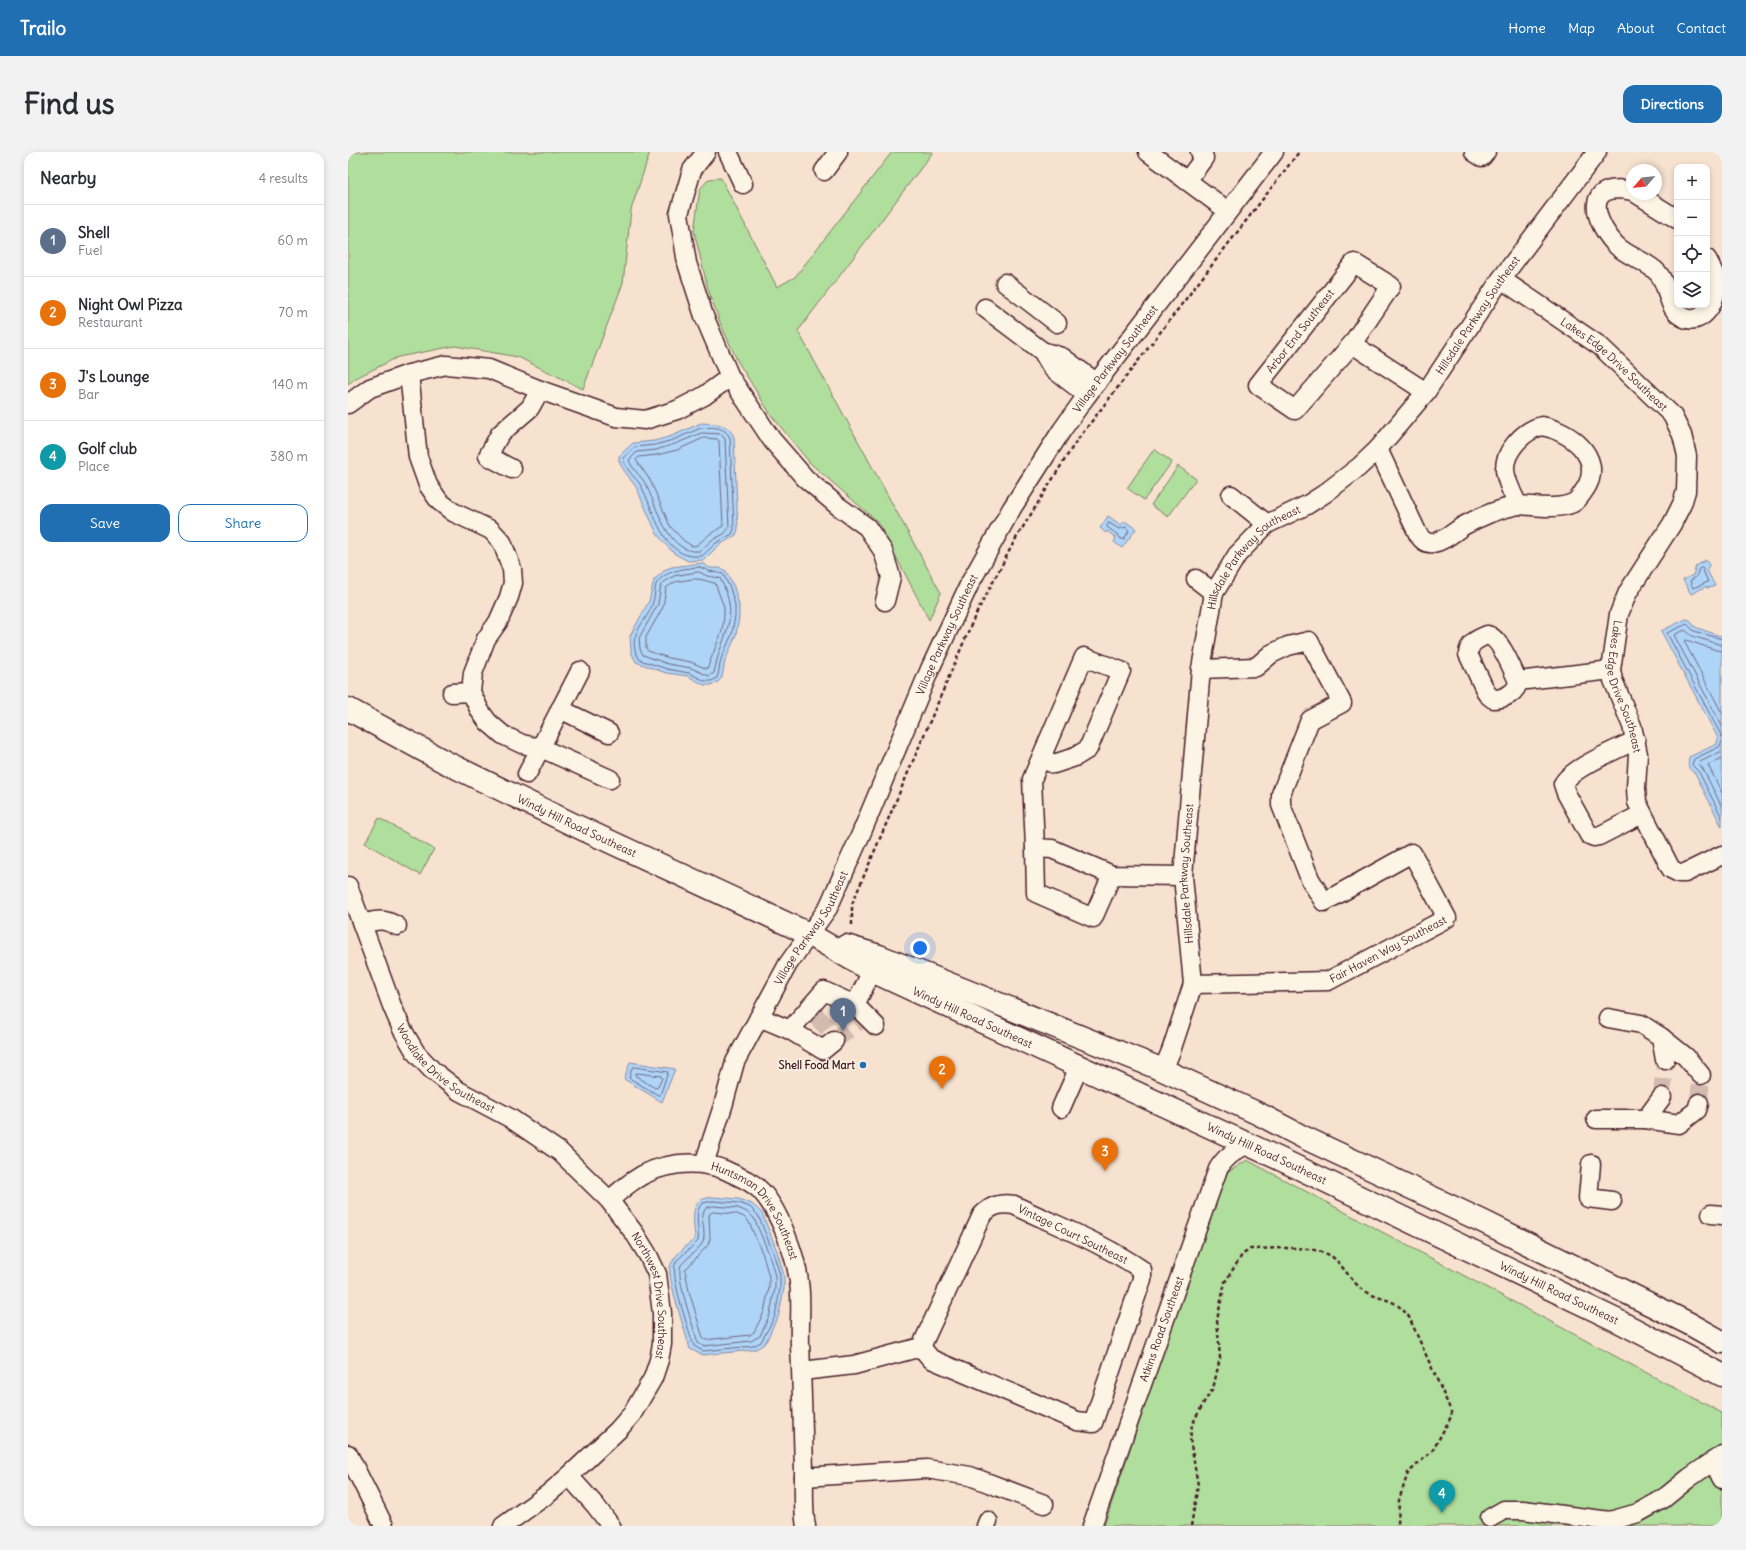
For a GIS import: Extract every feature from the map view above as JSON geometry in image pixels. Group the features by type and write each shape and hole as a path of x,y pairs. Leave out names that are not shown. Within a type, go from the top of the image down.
{"main road":[{"name":"Windy Hill Road Southeast","path":"350,714 572,824 809,934 872,971 1248,1144 1618,1321 1722,1375"},
{"name":"Windy Hill Road Southeast","path":"809,934 886,959 1163,1070 1259,1114 1303,1137 1688,1323 1722,1342"},
{"path":"1248,1144 1269,1140 1360,1180 1414,1190"},
{"path":"1688,1323 1722,1324"}],"street":[{"path":"722,152 713,154 706,152 692,170 679,214 687,263 704,316 730,377 747,405 776,446 805,478 838,506 867,527 883,551 891,577 885,601"},
{"path":"728,152 743,184"},
{"path":"824,171 838,152"},
{"path":"1148,152 1228,211"},
{"path":"1187,181 1204,158 1203,154 1200,152"},
{"path":"1474,152 1482,158 1486,152"},
{"name":"Hillsdale Parkway Southeast","path":"1163,1070 1171,1051 1193,984 1183,876 1201,669 1214,593 1237,555 1267,524 1307,505 1324,494 1359,468 1378,449 1426,392 1501,279 1597,152"},
{"name":"Village Parkway Southeast","path":"704,1164 723,1106 735,1062 788,964 828,908 861,834 930,669 970,583 1012,508 1062,430 1270,155"},
{"path":"1577,180 1599,196"},
{"path":"1626,190 1618,188 1607,190 1599,196 1597,204 1598,215 1615,244 1646,263 1660,274 1675,309 1684,317 1691,319 1698,317 1710,309 1713,304 1716,280 1710,266"},
{"path":"1647,200 1674,217"},
{"name":"Arbor End Southeast","path":"1354,263 1391,286 1352,344 1295,410 1258,384 1354,263"},
{"name":"Lakes Edge Drive Southeast","path":"1501,279 1600,346 1672,415 1682,435 1687,456 1686,491 1682,504 1672,524 1628,592 1622,606 1619,614 1611,670 1613,680 1632,726 1636,740 1638,754 1636,795 1642,814 1671,869 1679,873 1685,873 1722,855"},
{"path":"1005,283 1057,323"},
{"path":"985,308 1042,352 1062,357 1092,389"},
{"path":"1352,344 1426,392"},
{"path":"348,404 370,388 408,374 446,365 489,369 540,390 616,417 645,420 677,410 704,396 730,377"},
{"path":"408,374 418,457 428,485 440,501 453,512 491,530 502,542 512,569 512,583 509,597 498,622 486,639 473,673 471,692 480,711 488,722 503,735 522,744 541,748 610,779"},
{"path":"512,469 488,456 500,434 530,408 540,390"},
{"path":"1378,449 1421,540 1428,543 1433,543 1443,539 1483,516 1502,508 1518,505 1565,506 1574,503 1579,499 1591,478 1592,468 1588,456 1572,438 1560,431 1542,426 1535,427 1517,441 1506,460 1505,470 1513,495 1518,505"},
{"path":"1231,495 1267,524"},
{"path":"1196,579 1214,593"},
{"name":"Fair Haven Way Southeast","path":"1193,984 1328,981 1447,918 1412,853 1324,902 1310,879 1281,805 1281,794 1310,720 1342,703 1309,641 1288,646 1271,654 1256,667 1201,669"},
{"path":"1041,758 1054,764 1075,757 1088,749 1121,671 1084,657 1032,779 1036,893 1093,918 1112,875"},
{"path":"1518,681 1611,670"},
{"path":"527,774 580,672"},
{"path":"452,693 471,692"},
{"path":"560,709 609,733"},
{"path":"1636,740 1566,777 1563,784 1566,793 1588,835 1594,837 1599,836 1642,814"},
{"path":"1035,848 1052,850 1112,875 1183,876"},
{"name":"Woodlake Drive Southeast","path":"348,886 392,1006 402,1030 416,1053 432,1070 459,1091 510,1118 560,1152 610,1200"},
{"path":"362,924 375,920 387,920 397,926"},
{"path":"803,1032 824,991 856,1013 872,971"},
{"path":"759,1017 803,1032 823,1050 834,1041"},
{"path":"1608,1018 1641,1024 1661,1037 1686,1057 1701,1075"},
{"path":"1661,1037 1665,1060"},
{"path":"1062,1108 1079,1067"},
{"path":"1646,1119 1662,1097"},
{"path":"1596,1119 1646,1119 1679,1124 1698,1110 1699,1103"},
{"name":"Atkins Road Southeast","path":"1092,1526 1218,1169 1223,1160 1248,1144"},
{"name":"Huntsman Drive Southeast","path":"610,1200 633,1180 670,1165 704,1164 720,1168 760,1189 771,1202 780,1218 797,1268 799,1282 799,1319 802,1371"},
{"path":"1591,1164 1588,1198 1612,1201"},
{"name":"Northwest Drive Southeast","path":"503,1526 548,1494 618,1430 632,1414 653,1378 659,1360 662,1344 662,1313 657,1274 648,1255 635,1234 610,1200"},
{"name":"Vintage Court Southeast","path":"1002,1203 1014,1204 1130,1261 1142,1270 1142,1279 1093,1423 1076,1421 931,1359 921,1347 982,1215 993,1206 1002,1203"},
{"path":"806,1526 802,1371 854,1365 921,1347"},
{"path":"348,1454 384,1526"},
{"path":"1490,1518 1504,1510 1523,1510 1610,1521 1638,1513 1663,1499 1717,1458 1722,1479"},
{"path":"804,1478 928,1469 970,1476 1044,1504"},
{"path":"569,1476 595,1505 611,1526"}],"path":[{"path":"852,925 852,904 974,618 1015,540 1075,443 1298,152"},
{"path":"1192,1526 1198,1485 1190,1439 1192,1425 1213,1388 1220,1358 1217,1320 1225,1282 1242,1256 1250,1249 1313,1249 1332,1257 1363,1290 1390,1300 1400,1307 1408,1317 1418,1336 1450,1409 1451,1418 1433,1450 1408,1473 1399,1500 1398,1526"}],"green space":[{"path":"348,152 650,152 631,210 623,283 583,389 518,357 455,346 398,357 356,378 348,384"},
{"path":"892,152 933,152 798,331 941,593 929,620 878,522 810,463 771,415 738,362 721,325 708,289 694,231 700,189 709,179 721,178 777,287 795,277"},
{"path":"1154,449 1172,462 1144,500 1127,488"},
{"path":"1178,466 1196,479 1168,517 1151,505"},
{"path":"379,818 434,849 420,875 365,843"},
{"path":"1247,1160 1722,1413 1722,1526 1104,1526 1192,1266 1227,1173"}],"water":[{"path":"701,423 724,426 734,437 738,529 736,535 718,546 704,560 688,561 675,554 657,534 636,487 619,461 619,456 633,443 654,441 672,436"},
{"path":"1108,516 1121,525 1125,521 1136,529 1122,548 1114,542 1116,538 1100,528"},
{"path":"1706,560 1709,565 1707,570 1715,586 1709,588 1705,587 1691,594 1683,580 1693,575 1696,566"},
{"path":"702,563 710,568 720,568 726,571 734,587 739,605 736,635 725,661 722,677 718,682 711,685 704,685 688,676 666,673 636,662 631,652 630,636 649,601 654,580 666,569"},
{"path":"1686,619 1690,620 1695,627 1720,636 1722,635 1722,827 1695,773 1689,768 1688,765 1689,757 1717,744 1718,738 1661,631"},
{"path":"630,1062 675,1069 662,1102 624,1079"},
{"path":"713,1197 739,1199 752,1204 762,1213 777,1251 784,1275 784,1289 778,1318 767,1340 763,1345 754,1350 702,1355 690,1349 674,1294 671,1282 670,1267 680,1252 695,1239 694,1213 697,1204 702,1199"}],"tunnel":[{"path":"815,1028 837,1007"},
{"path":"834,1041 858,1022"},
{"path":"1662,1097 1665,1060"},
{"path":"1699,1103 1701,1075"}],"place":[{"name":"Shell","path":"843,1031"},
{"name":"Shell Food Mart","path":"863,1065"},
{"name":"Night Owl Pizza","path":"942,1089"},
{"name":"J's Lounge","path":"1105,1171"},
{"name":"Golf club","path":"1442,1513"}]}
